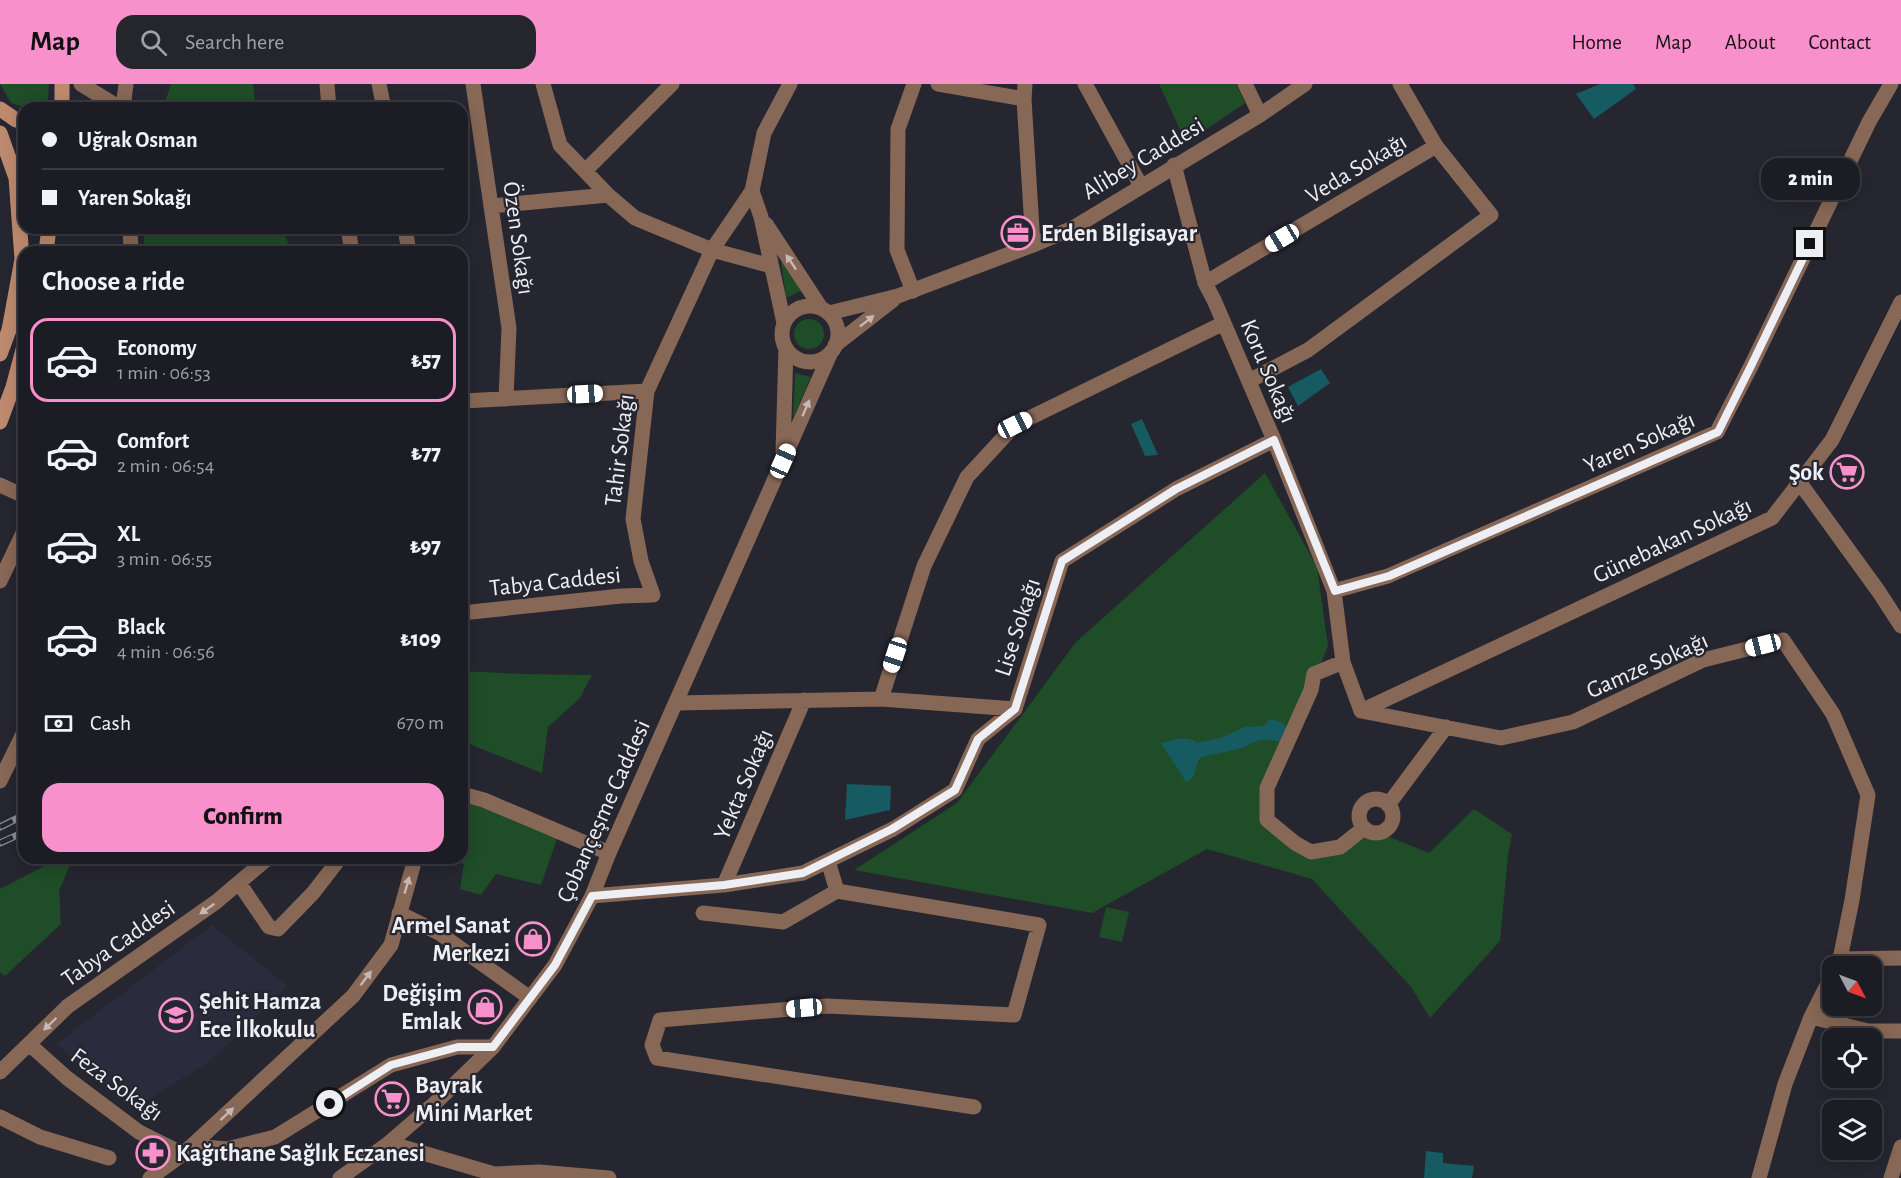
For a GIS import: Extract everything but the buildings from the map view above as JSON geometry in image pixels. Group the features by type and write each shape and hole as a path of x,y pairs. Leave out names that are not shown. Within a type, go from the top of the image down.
{"main road":[{"path":"62,84 62,102"},
{"path":"0,109 18,120"},
{"path":"0,133 16,178 18,205"},
{"path":"0,354 9,330 18,281"},
{"path":"0,422 18,368"}],"street":[{"path":"81,84 112,102"},
{"path":"123,102 126,84"},
{"path":"327,84 328,102"},
{"path":"379,84 383,102"},
{"name":"Özen Sokağı","path":"473,84 509,328 506,399"},
{"path":"543,84 560,145 608,195 635,218 712,250 771,266"},
{"path":"586,171 672,84"},
{"path":"761,217 834,320 838,337 833,349 816,361 807,362 799,359 791,355 786,348 782,331 784,322 761,217 752,191 764,134 790,84"},
{"path":"913,291 897,250 898,129 914,84"},
{"path":"938,84 1024,92 1033,245"},
{"path":"1085,84 1142,186"},
{"path":"1245,84 1260,115"},
{"name":"Alibey Caddesi","path":"825,310 898,296 1073,228 1260,115 1305,84"},
{"name":"Veda Sokağı","path":"1205,283 1436,146 1400,84"},
{"name":"Yaren Sokağı","path":"1335,591 1389,576 1718,432 1869,122 1891,84"},
{"path":"1249,381 1308,350 1491,215 1436,146"},
{"name":"Koru Sokağı","path":"1174,165 1205,283 1274,440 1335,591"},
{"name":"Tahir Sokağı","path":"653,595 641,561 633,519 647,391 712,250 752,191"},
{"path":"491,206 608,195"},
{"name":"Alibey Caddesi","path":"833,349 898,296"},
{"path":"784,322 796,309 813,306 825,310"},
{"name":"Günebakan Sokağı","path":"1362,711 1772,518 1832,440 1899,310"},
{"path":"881,699 924,566 967,477 1015,425 1224,323"},
{"name":"Çobançeşme Caddesi","path":"783,461 786,348"},
{"name":"Çobançeşme Caddesi","path":"340,1178 388,1143 434,1104 493,1047 555,965 592,896 833,349"},
{"path":"468,402 647,391"},
{"name":"Lise Sokağı","path":"676,703 881,699 1015,709 1062,561 1176,489 1274,440"},
{"path":"1800,483 1901,626"},
{"path":"0,485 18,493"},
{"path":"0,581 18,544"},
{"path":"1335,591 1343,662 1362,711"},
{"name":"Tabya Caddesi","path":"468,612 621,596 653,595"},
{"name":"Gamze Sokağı","path":"1362,711 1501,738 1574,722 1703,660 1783,640 1833,714 1868,795 1852,900 1838,956"},
{"path":"1343,662 1314,674 1311,690 1267,788 1267,820 1295,843 1311,852 1340,847 1364,828"},
{"name":"Yekta Sokağı","path":"724,885 804,700"},
{"path":"592,896 724,885 803,873 892,829 955,790 978,739 1015,709"},
{"path":"1388,804 1446,727"},
{"path":"0,780 18,744"},
{"path":"468,796 484,800 609,853"},
{"path":"1379,800 1388,804 1393,815 1391,825 1387,830 1371,833 1364,828 1359,816 1368,801 1379,800"},
{"path":"828,861 837,891"},
{"name":"Tabya Caddesi","path":"0,1072 68,1006 216,902 261,864"},
{"path":"239,883 269,927 278,928 313,893 335,864"},
{"path":"150,1178 188,1150 353,996 391,945 413,864"},
{"path":"703,913 783,922 837,891 1039,924 1014,1015 827,1006 660,1020 652,1045 657,1058 974,1107"},
{"path":"399,913 439,933 530,998"},
{"path":"1882,960 1901,958"},
{"name":"Gamze Sokağı","path":"1759,1178 1785,1084 1822,995"},
{"path":"1811,1017 1868,1031 1901,1031"},
{"name":"Feza Sokağı","path":"29,1044 67,1078 139,1132 188,1150"},
{"path":"188,1150 227,1149 275,1137 391,1065 458,1047 493,1047"},
{"path":"0,1117 40,1137 109,1158"},
{"path":"388,1143 494,1176 538,1172 609,1178"},
{"path":"1891,1178 1901,1147"}],"shaded area":[{"name":"Şehit Hamza Ece İlkokulu","path":"212,925 288,986 210,1061 138,1107 90,1075 56,1044"}],"green space":[{"path":"0,84 49,84 48,102 18,102 18,105 11,103"},
{"path":"171,84 253,84 255,102 165,102"},
{"path":"1159,84 1236,84 1245,103 1186,143"},
{"path":"144,234 284,234 289,246 144,246"},
{"path":"779,247 803,290 786,298 786,297"},
{"path":"809,319 815,320 823,328 823,340 815,348 809,349 803,348 795,340 794,334 795,328 803,320"},
{"path":"795,373 811,377 793,418"},
{"path":"1265,473 1317,567 1328,646 1260,821 1303,856 1363,835 1387,836 1429,853 1474,809 1512,834 1500,941 1430,1018 1411,987 1312,879 1207,849 1092,913 854,870 957,803 1076,642"},
{"path":"468,671 592,675 580,698 548,727 542,773 468,743"},
{"path":"468,801 558,836 541,885 496,874 481,895 460,889 464,864 468,864"},
{"path":"48,864 70,864 59,891 61,924 5,976 0,972 0,889"},
{"path":"1106,907 1129,912 1122,942 1099,937"}],"water":[{"path":"1600,84 1633,84 1636,89 1594,119 1576,94"},
{"path":"1321,369 1330,383 1298,406 1288,387"},
{"path":"1142,419 1158,455 1145,456 1131,424"},
{"path":"1273,719 1283,723 1288,730 1284,741 1258,741 1242,748 1200,758 1193,777 1186,782 1161,743 1189,739 1197,743 1220,738 1245,727 1263,726"},
{"path":"847,784 891,786 890,810 845,820"},
{"path":"1426,1151 1443,1153 1443,1163 1474,1166 1472,1178 1424,1178"}],"railway":[{"path":"0,827 18,818"},
{"path":"0,843 18,835"}],"place":[{"name":"Erden Bilgisayar","path":"1018,233"},
{"name":"Şok","path":"1847,472"},
{"name":"Armel Sanat Merkezi","path":"533,939"},
{"name":"Değişim Emlak","path":"485,1007"},
{"name":"Şehit Hamza Ece İlkokulu","path":"176,1015"},
{"name":"Bayrak Mini Market","path":"392,1099"},
{"name":"Kağıthane Sağlık Eczanesi","path":"153,1153"}],"route":[{"path":"330,1104 391,1065 458,1047 493,1047 555,965 592,896 724,885 803,873 892,829 955,790 978,739 1015,709 1062,561 1176,489 1274,440 1335,591 1389,576 1718,432 1810,244"}]}
